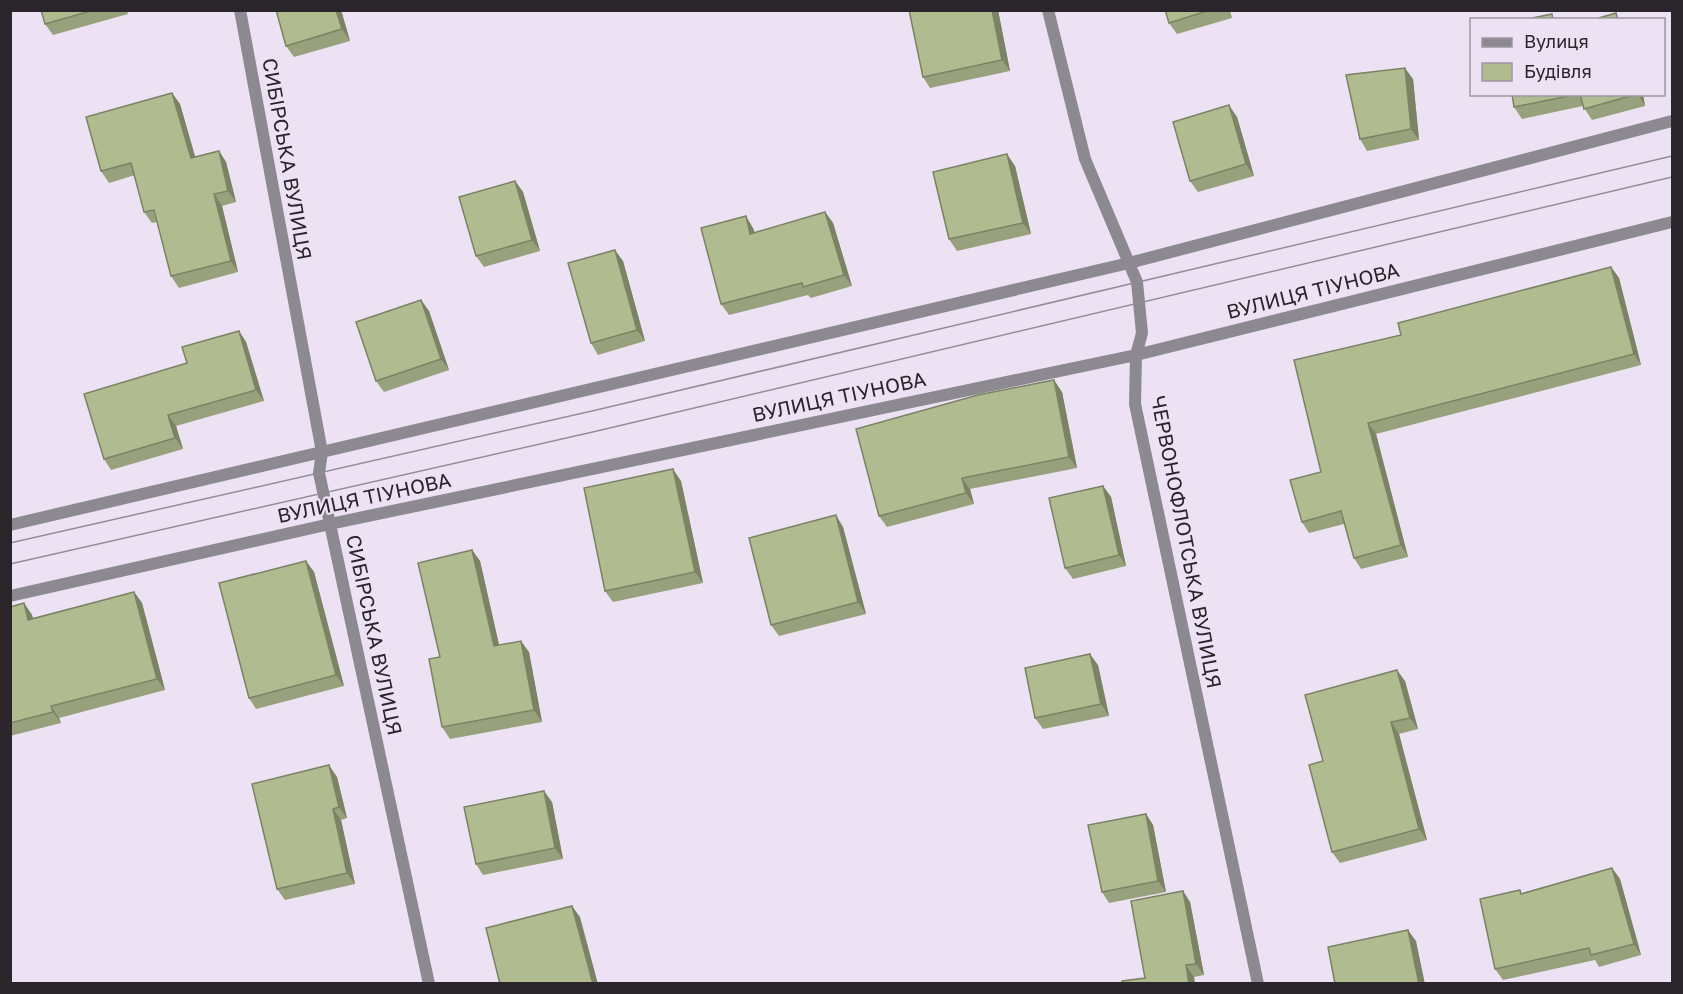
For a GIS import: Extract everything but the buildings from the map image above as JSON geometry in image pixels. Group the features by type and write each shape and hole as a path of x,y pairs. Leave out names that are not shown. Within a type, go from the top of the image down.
{"street":[{"name":"СИБІРСЬКА ВУЛИЦЯ","path":"240,10 322,452 319,473 429,984"},
{"name":"ЧЕРВОНОФЛОТСЬКА ВУЛИЦЯ","path":"1048,10 1085,159 1137,282 1141,303 1142,333 1136,355 1135,404 1258,984"},
{"path":"10,525 1129,263 1672,120"},
{"name":"ВУЛИЦЯ ТІУНОВА","path":"10,596 330,525 1136,355 1672,222"}],"tram line":[{"path":"10,543 592,411 1672,156"},
{"path":"10,564 597,431 1672,177"}]}
